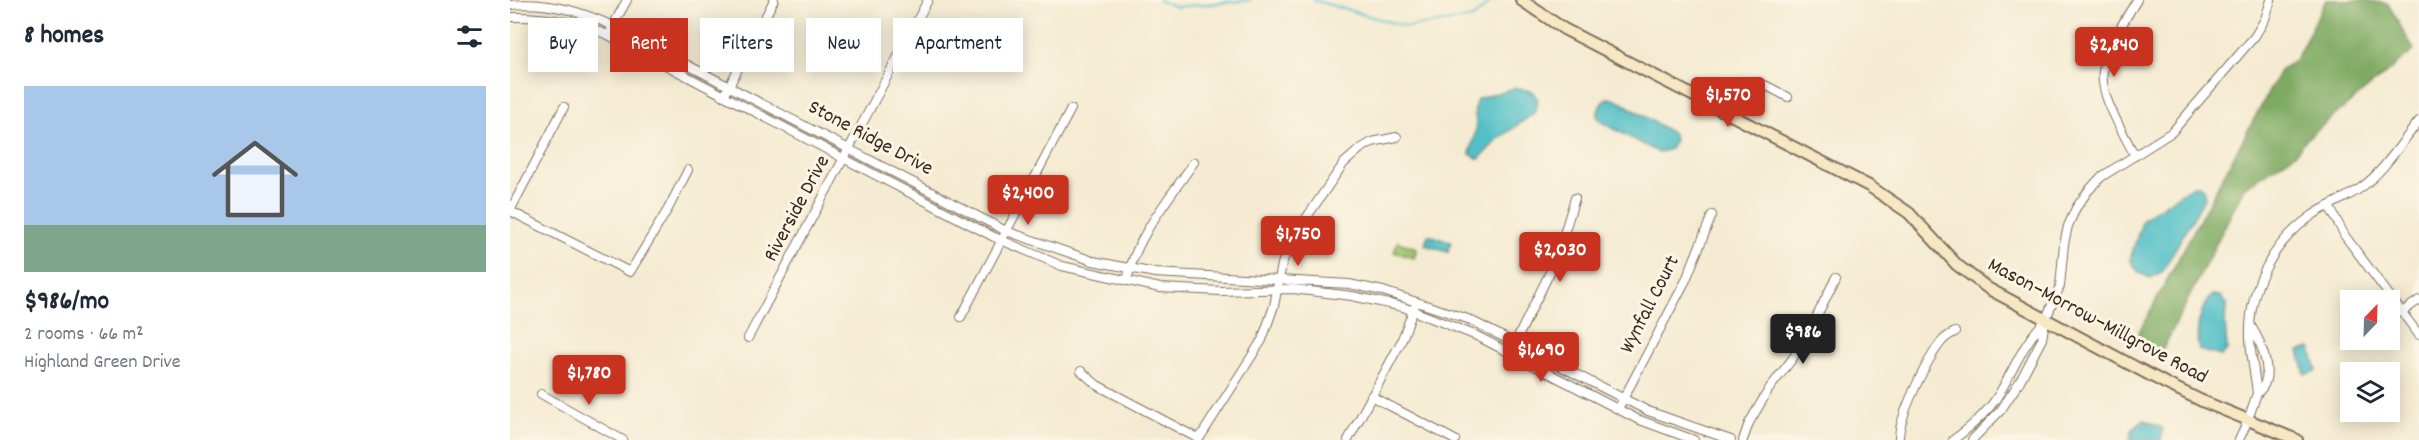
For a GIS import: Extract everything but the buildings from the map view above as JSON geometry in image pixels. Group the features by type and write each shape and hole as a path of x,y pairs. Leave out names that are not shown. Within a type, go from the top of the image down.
{"street":[{"path":"617,18 627,0"},
{"path":"724,96 774,0"},
{"name":"Riverside Drive","path":"748,338 845,160 928,0"},
{"path":"2135,156 2108,105 2102,88 2101,71 2111,41 2137,0"},
{"path":"1972,440 1991,423 2011,396 2042,339 2045,321 2060,286 2064,244 2068,226 2076,208 2101,177 2172,132 2255,36 2265,19 2271,0"},
{"name":"Mason–Morrow–Millgrove Road","path":"1523,2 1564,29 1869,186 1909,213 1966,273 2045,321 2165,384 2297,440"},
{"name":"Stone Ridge Drive","path":"510,5 568,9 610,25"},
{"name":"Stone Ridge Drive","path":"510,17 537,16 562,20 608,35 1001,241 1062,266 1160,288 1220,291 1278,289 1352,296 1413,310 1468,332 1659,428 1694,440"},
{"path":"608,35 610,31"},
{"name":"Stone Ridge Drive","path":"688,64 1006,231 1093,261 1155,273 1349,284 1415,301 1468,319 1623,399 1665,418 1731,440"},
{"path":"1759,82 1788,98"},
{"path":"564,107 510,211 630,272 668,210 688,170"},
{"path":"961,317 1071,109"},
{"path":"2239,440 2249,421 2257,393 2265,383 2266,368 2257,336 2251,327 2254,299 2268,262 2279,246 2300,225 2355,192 2374,176 2419,122"},
{"path":"1081,371 1097,385 1199,439 1262,340 1274,306 1289,245 1344,164 1360,149 1372,142 1397,137"},
{"path":"1127,281 1129,268 1143,240 1194,162"},
{"path":"1510,353 1556,260 1575,198"},
{"path":"2329,206 2345,236 2419,335"},
{"name":"Wynfall Court","path":"1618,409 1686,280 1703,243 1712,215"},
{"path":"1743,440 1749,423 1768,389 1793,358 1810,330 1836,277"},
{"path":"2402,312 2419,300"},
{"path":"1348,440 1401,342 1415,301"},
{"path":"1953,440 1981,417 1994,402 2033,333 2045,321"},
{"path":"1899,440 1900,425 1907,405 1938,347 1945,338 1956,332"},
{"path":"541,394 623,440"},
{"path":"1371,396 1455,440"}],"green space":[{"path":"2326,0 2363,0 2388,4 2414,50 2306,139 2296,153 2244,188 2159,357 2133,343 2280,71 2296,59"},
{"path":"1398,242 1417,248 1414,258 1394,252"}],"water":[{"path":"1514,88 1532,91 1538,100 1534,113 1497,140 1479,159 1470,154 1476,129 1477,99"},
{"path":"1609,98 1619,101 1672,133 1675,140 1670,149 1659,153 1603,123 1597,116 1602,103"},
{"path":"2199,185 2205,191 2204,199 2162,272 2151,278 2139,273 2130,260 2143,219 2191,187"},
{"path":"1428,235 1451,242 1448,252 1425,245"},
{"path":"2213,295 2220,296 2226,304 2227,350 2221,356 2199,350 2198,343 2201,313"},
{"path":"2311,348 2317,371 2305,374 2299,351"},
{"path":"2144,420 2163,428 2161,440 2130,440 2132,430"}],"waterway":[{"path":"1158,0 1176,7 1250,0"},
{"path":"1313,0 1407,27 1473,18 1492,0"}]}
